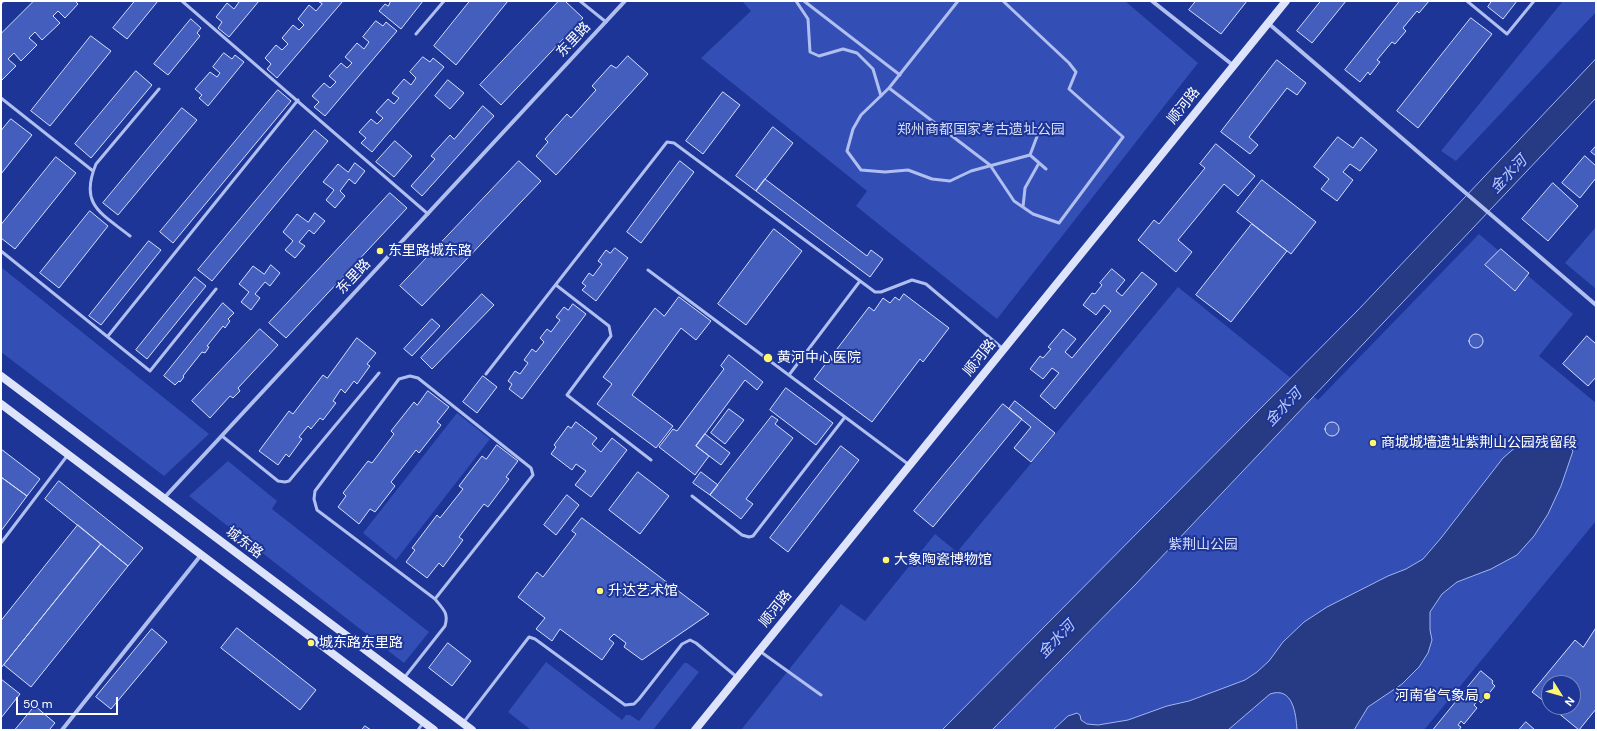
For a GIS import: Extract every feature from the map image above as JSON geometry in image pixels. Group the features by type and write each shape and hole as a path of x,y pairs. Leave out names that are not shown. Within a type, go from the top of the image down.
{"main road":[{"name":"顺河路","path":"695,730 1286,1"},
{"name":"城东路","path":"1,376 472,730"},
{"path":"1,404 434,730"}],"street":[{"name":"东里路","path":"164,498 625,1"},
{"path":"1152,1 1234,66"},
{"path":"1268,23 1596,305"},
{"path":"62,730 202,555"}],"lane":[{"path":"182,1 428,214"},
{"path":"416,34 444,1"},
{"path":"580,1 606,22"},
{"path":"796,1 808,19 810,52 819,56 844,49 857,53 873,69 881,96"},
{"path":"804,1 900,75"},
{"path":"958,1 889,88 861,115 853,128 847,150 861,170 885,172 908,170 932,179 950,181 971,171 1030,155"},
{"path":"889,88 990,165 1014,201 1033,214 1059,223 1123,137 1069,89 1076,72 1069,63 1003,1"},
{"path":"1467,1 1507,34 1534,1"},
{"path":"130,236 96,208 90,198 93,171 96,164 158,89"},
{"path":"1,98 93,171"},
{"path":"108,336 298,100"},
{"path":"1030,155 1041,126"},
{"path":"486,374 668,142 674,143 875,292 881,292 912,280 926,284 1004,350"},
{"path":"1030,155 1046,169"},
{"path":"1023,207 1025,188 1039,163"},
{"path":"1,251 150,370 216,289"},
{"path":"648,270 910,465"},
{"path":"789,375 860,281"},
{"path":"556,284 609,326 611,336 567,395 651,460"},
{"path":"222,436 278,481 289,481 379,373"},
{"path":"404,678 444,626 447,619 446,613 435,599 317,510 314,499 315,491 399,379 410,376 418,378 498,441 531,468 533,475 435,599"},
{"path":"692,496 742,535 749,537 753,536 845,417"},
{"path":"1,543 68,454"},
{"path":"462,723 529,637 535,639 625,705 634,704 639,700 682,644 690,640 696,643 738,678"},
{"path":"759,651 821,695"},
{"path":"418,730 424,722"}],"green space":[{"name":"郑州商都国家考古遗址公园","path":"742,1 1125,1 1198,63 997,319 856,206 867,191 701,58 751,11"},
{"path":"1563,1 1596,1 1596,12 1456,161 1441,151"},
{"path":"1596,227 1596,289 1565,263"},
{"name":"紫荆山公园","path":"1479,234 1573,314 1539,356 1596,403 1596,521 1424,730 741,730 841,604 865,621 935,534 957,552 1178,287 1318,400"},
{"path":"1,267 209,434 164,476 1,352"},
{"path":"457,413 490,439 396,560 363,533"},
{"path":"228,461 277,501 272,509 429,632 404,663 189,496"},
{"path":"546,662 622,720 626,715 630,715 639,721 684,663 687,663 699,672 653,730 531,730 508,712"}],"water":[{"name":"金水河","path":"1596,59 1596,98 1135,585 992,730 942,730 1359,309"},
{"path":"1541,435 1559,436 1573,451 1561,486 1548,514 1534,536 1517,555 1491,569 1457,582 1442,594 1430,612 1430,630 1432,640 1428,653 1419,667 1402,684 1368,707 1354,730 1297,730 1296,716 1292,703 1284,694 1278,693 1270,694 1228,730 1053,730 1068,716 1077,713 1080,715 1081,720 1087,724 1098,725 1128,720 1167,706 1189,701 1245,680 1269,661 1283,642 1304,622 1327,607 1388,576 1406,569 1423,559 1503,458 1524,440"}],"building":[{"path":"34,1 75,1 78,4 65,18 58,11 53,16 60,23 42,40 35,32 29,38 37,45 21,61 14,53 8,59 16,66 1,81 1,34"},
{"path":"135,1 158,1 127,39 113,28"},
{"path":"238,1 259,1 229,37 218,28 222,22 216,17 227,3 234,9 239,2"},
{"path":"318,1 343,1 277,78 267,69 271,64 265,58 276,45 282,50 288,44 282,38 293,25 299,30 304,25 298,19 309,5 316,11 322,4"},
{"path":"391,1 423,1 401,29 379,11 385,4 388,6"},
{"path":"470,1 508,1 456,65 434,46"},
{"path":"559,1 565,1 583,18 501,105 480,85"},
{"path":"1196,1 1247,1 1221,34 1189,10"},
{"path":"1321,1 1346,1 1312,43 1297,31"},
{"path":"1400,1 1429,1 1419,13 1417,11 1403,28 1406,31 1395,44 1392,42 1377,60 1380,62 1370,75 1368,72 1360,82 1345,70"},
{"path":"1492,1 1517,1 1503,19 1488,7"},
{"path":"1471,18 1492,34 1418,128 1397,111"},
{"path":"191,19 201,28 197,33 200,36 168,75 154,64"},
{"path":"376,21 383,26 386,22 397,31 325,116 314,107 319,102 312,96 324,83 330,88 336,82 329,76 341,63 347,68 352,63 345,57 357,43 364,49 369,42 363,37"},
{"path":"91,36 111,51 50,126 31,111"},
{"path":"224,53 232,59 235,55 244,62 208,106 199,98 202,95 195,89 210,72 217,77 220,73 213,67"},
{"path":"628,56 648,74 556,175 536,156 548,142 545,139 567,114 571,118 596,90 592,86 611,65 616,68"},
{"path":"423,57 430,62 433,58 444,67 372,152 361,143 366,138 359,132 371,119 377,124 383,118 376,112 388,99 394,104 399,98 392,93 404,79 411,85 416,78 410,72"},
{"path":"1277,60 1306,83 1297,95 1287,88 1249,137 1258,145 1250,154 1221,132"},
{"path":"136,71 152,85 91,158 75,144"},
{"path":"448,80 464,93 450,109 435,96"},
{"path":"278,90 291,101 173,243 160,232"},
{"path":"723,92 740,105 703,154 686,141"},
{"path":"483,106 494,116 422,196 411,186 435,159 431,156 450,135 454,139"},
{"path":"182,108 197,120 118,215 103,203"},
{"path":"11,119 32,135 1,174 1,131"},
{"path":"773,127 793,143 756,191 736,176"},
{"path":"315,130 328,141 212,281 198,270"},
{"path":"1338,137 1353,148 1361,137 1377,150 1360,171 1350,164 1343,172 1353,180 1337,201 1321,189 1329,179 1314,167"},
{"path":"395,141 412,156 394,177 376,162"},
{"path":"1216,144 1255,176 1238,196 1224,184 1178,240 1192,252 1176,272 1138,240 1154,220 1159,224 1205,168 1200,164"},
{"path":"1596,146 1596,156 1591,152"},
{"path":"1585,156 1596,166 1596,178 1580,198 1562,183"},
{"path":"56,157 76,173 15,249 1,238 1,225"},
{"path":"519,161 541,181 422,306 400,286"},
{"path":"680,161 694,172 641,243 627,232"},
{"path":"355,163 365,171 355,184 349,179 340,191 345,196 335,208 326,200 334,190 323,182 338,164 348,172"},
{"path":"765,179 867,256 871,250 883,259 870,277 756,191"},
{"path":"1262,180 1316,222 1291,254 1237,212"},
{"path":"1553,183 1578,206 1548,241 1522,219"},
{"path":"390,193 407,208 286,338 269,323"},
{"path":"90,211 108,226 59,288 40,273"},
{"path":"315,213 325,221 314,234 309,230 299,242 305,246 295,258 285,250 293,241 283,232 297,214 308,222"},
{"path":"1252,224 1287,251 1231,322 1196,295"},
{"path":"774,229 802,251 746,325 718,304"},
{"path":"149,241 161,250 101,325 89,316"},
{"path":"615,248 628,258 596,301 582,290 586,286 582,283 589,273 593,276 602,264 598,261 606,250 610,253"},
{"path":"1501,249 1529,273 1515,291 1485,265"},
{"path":"271,265 280,273 270,286 265,282 255,294 260,298 251,310 241,302 249,292 239,284 253,266 264,274"},
{"path":"1112,269 1125,280 1116,291 1122,296 1142,272 1157,284 1055,409 1040,396 1059,373 1052,368 1043,379 1030,369 1040,356 1043,358 1051,349 1048,347 1063,329 1076,339 1065,352 1072,358 1111,311 1104,305 1096,315 1083,305 1092,293 1095,294 1102,285 1100,283"},
{"path":"195,277 206,286 147,359 136,350"},
{"path":"482,294 494,305 432,369 421,358"},
{"path":"904,294 949,328 923,362 920,359 872,422 814,379 869,307 874,311 883,298 890,303 895,297 899,300"},
{"path":"679,297 711,321 696,340 681,328 632,395 673,426 656,448 597,404 612,384 603,377 655,308 664,316"},
{"path":"223,303 234,313 228,319 230,321 225,328 223,326 207,346 209,347 205,353 202,352 180,382 179,381 175,385 164,376"},
{"path":"573,304 586,314 522,399 509,389 512,384 508,381 515,371 520,374 528,363 524,360 532,349 536,352 544,342 540,338 547,329 551,332 560,320 556,317 564,307 568,310"},
{"path":"432,319 440,326 412,356 404,349"},
{"path":"260,329 278,345 238,388 240,391 233,398 230,396 210,418 192,401"},
{"path":"1473,334 1479,334 1483,338 1483,344 1479,348 1473,348 1469,344 1469,338"},
{"path":"1587,336 1596,344 1596,377 1588,386 1563,364"},
{"path":"357,338 376,353 367,364 370,366 357,384 354,381 345,393 341,389 333,401 336,403 323,420 320,418 311,429 308,426 299,437 302,439 289,457 286,454 278,465 259,451 289,411 293,414 323,375 327,378"},
{"path":"729,355 763,382 757,390 745,380 696,446 709,456 695,475 659,447 673,429 677,431 724,369 721,366"},
{"path":"483,376 497,387 477,413 463,402"},
{"path":"786,388 833,423 816,445 770,410"},
{"path":"428,391 449,407 437,422 441,425 419,453 416,450 391,482 395,486 375,512 370,509 359,524 338,507 346,496 343,493 368,461 372,463 394,434 391,431 414,402 417,405"},
{"path":"1015,401 1055,433 1031,462 1014,448 1031,427 1009,409"},
{"path":"1003,404 1022,419 933,527 914,511"},
{"path":"729,409 744,420 725,444 711,433"},
{"path":"772,416 778,420 775,424 793,438 746,499 753,504 741,519 710,495"},
{"path":"576,422 597,438 592,444 601,452 612,438 627,450 591,497 575,485 586,471 576,464 572,470 551,454 556,447 554,445 568,426 571,428"},
{"path":"1329,422 1335,422 1339,426 1339,432 1335,436 1329,436 1325,432 1325,426"},
{"path":"705,434 730,453 721,465 696,446"},
{"path":"497,445 518,461 506,477 509,479 488,507 484,504 459,537 463,540 443,567 439,563 427,578 406,562 415,550 412,548 437,515 440,518 463,489 459,486 482,456 486,459"},
{"path":"841,446 859,460 788,552 770,538"},
{"path":"1,449 40,479 27,496 1,477"},
{"path":"638,472 669,496 640,534 609,510"},
{"path":"701,472 718,485 710,495 693,483"},
{"path":"1,477 27,496 1,531"},
{"path":"59,481 143,548 128,566 45,499"},
{"path":"567,495 579,505 556,535 544,525"},
{"name":"升达艺术馆","path":"582,518 709,614 642,660 624,647 626,643 614,634 609,639 614,643 602,660 560,629 552,641 536,629 545,618 518,597 537,572 543,577 576,534 572,531"},
{"path":"78,525 101,544 1,668 1,621"},
{"path":"101,544 128,566 31,687 4,665"},
{"path":"237,628 316,690 300,710 221,648"},
{"path":"1596,628 1596,709 1579,730 1561,715 1581,715 1581,675 1546,675 1575,640 1583,647"},
{"path":"152,629 167,642 111,709 96,697"},
{"path":"448,643 471,661 452,686 429,668"},
{"path":"1481,671 1493,681 1492,683 1495,686 1481,703 1478,700 1474,705 1477,708 1464,724 1461,721 1458,725 1461,727 1459,730 1433,730"},
{"path":"1,679 20,694 1,718"},
{"path":"1541,681 1541,699 1532,692"},
{"path":"35,706 55,723 49,730 15,730"},
{"path":"1526,722 1535,730 1519,730"},
{"path":"365,726 371,730 362,730"}],"place":[{"name":"东里路城东路","path":"380,251"},
{"name":"黄河中心医院","path":"768,358"},
{"name":"商城城墙遗址紫荆山公园残留段","path":"1373,443"},
{"name":"大象陶瓷博物馆","path":"886,560"},
{"name":"升达艺术馆","path":"600,591"},
{"name":"城东路东里路","path":"311,643"},
{"name":"河南省气象局","path":"1487,696"}]}
